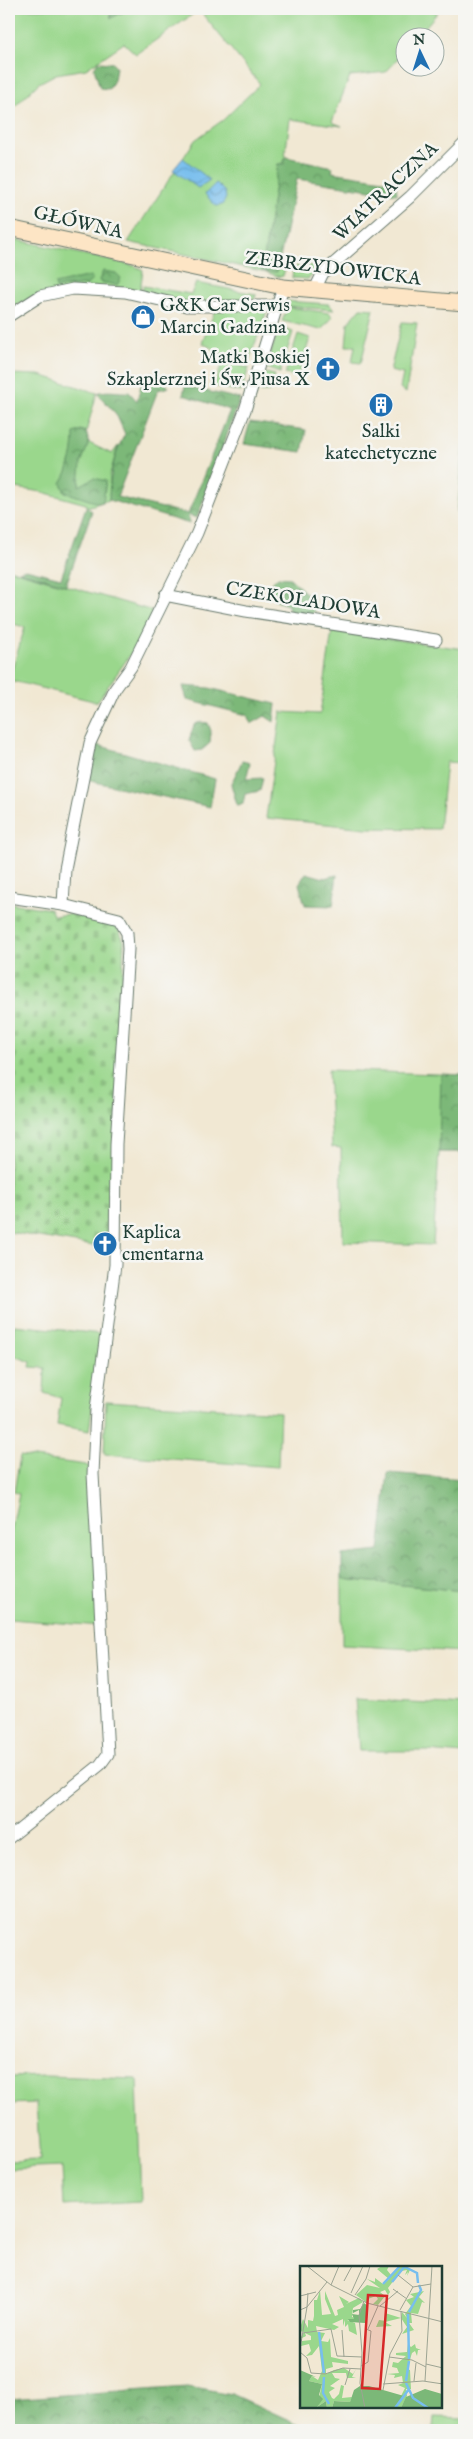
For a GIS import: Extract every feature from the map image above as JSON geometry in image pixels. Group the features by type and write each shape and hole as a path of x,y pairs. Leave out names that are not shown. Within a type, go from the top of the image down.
{"street":[{"name":"WIATRACZNA","path":"314,290 323,273 410,197 464,143"},
{"name":"GŁÓWNA","path":"9,228 139,257"},
{"name":"ZEBRZYDOWICKA","path":"139,257 283,287 464,303"},
{"path":"63,905 65,869 90,743 115,689 130,666 197,533 245,410 283,287"},
{"path":"9,316 40,296 73,289 125,292 186,306 278,306"},
{"name":"CZEKOLADOWA","path":"165,595 246,611 436,640"},
{"path":"9,897 63,905 119,919 127,933 128,949 116,1144 115,1265 96,1409 93,1474 108,1754 100,1766 9,1838"}],"green space":[{"path":"110,9 130,9 111,18"},
{"path":"425,9 438,12 425,28 396,28 396,61 386,72 350,76 332,122 342,126 290,119 284,164 278,164 262,271 128,242 195,140 223,120 260,84 199,10 136,54 124,43 86,69 56,74 39,83 9,112 9,10"},
{"path":"98,62 113,63 116,67 114,80 109,89 100,88 94,68"},
{"path":"286,157 333,167 332,172 396,182 397,194 297,179 277,272 262,271 278,164 283,164"},
{"path":"9,238 135,266 143,270 140,291 116,288 33,297 9,309"},
{"path":"273,264 282,265 285,269 283,276 280,277 266,272 268,267"},
{"path":"305,265 315,266 318,271 308,279 292,278 293,268 304,267"},
{"path":"103,271 116,273 121,278 117,285 100,282"},
{"path":"90,276 92,280 87,285 56,288 55,284"},
{"path":"196,283 256,294 255,299 184,303 142,292 143,286 191,294"},
{"path":"286,301 329,304 334,310 286,306"},
{"path":"288,307 330,313 332,318 321,330 282,321"},
{"path":"216,308 268,308 248,363 223,354 202,343"},
{"path":"361,308 374,309 361,363 352,362 355,346 346,346 348,323"},
{"path":"402,322 417,323 406,393 400,388 403,374 390,371"},
{"path":"279,327 293,332 280,373 266,368"},
{"path":"298,334 310,338 298,377 285,374"},
{"path":"223,361 249,368 241,392 214,386"},
{"path":"152,372 169,387 158,390 117,497 188,514 230,410 183,395 185,386 240,399 197,518 188,515 190,524 109,500 113,466 125,434 116,414 97,393 105,391 129,392 137,401 143,377"},
{"path":"265,373 275,375 269,392 261,392 260,386"},
{"path":"9,374 40,375 97,393 86,432 89,443 112,454 118,446 110,474 109,500 87,507 86,504 42,492 9,487"},
{"path":"250,422 306,430 302,452 244,444"},
{"path":"81,430 86,432 89,443 81,463 79,486 94,478 106,481 103,502 98,503 65,492 61,483 71,459 74,433"},
{"path":"464,446 464,515 457,512"},
{"path":"86,507 92,511 66,585 19,571 26,569 61,578"},
{"path":"9,569 153,611 135,648 97,702 9,680 25,627 9,623"},
{"path":"278,577 290,578 313,600 316,609 310,617 289,611 288,605 278,602 269,595 269,585"},
{"path":"332,631 464,649 464,763 446,762 439,829 366,828 266,818 281,712 320,714"},
{"path":"183,686 209,688 276,704 274,722 265,716 251,724 247,715 187,700"},
{"path":"200,722 208,723 211,731 210,743 202,750 195,751 189,740 194,725"},
{"path":"94,744 215,779 210,807 86,780"},
{"path":"242,761 250,763 246,779 263,778 260,791 245,794 243,804 237,805 231,784"},
{"path":"306,873 324,878 337,875 333,906 305,905 299,884"},
{"path":"9,903 50,909 54,916 68,914 97,919 118,928 124,941 112,1249 9,1232"},
{"path":"328,1070 464,1075 464,1152 439,1152 433,1245 343,1242 341,1148 332,1147"},
{"path":"441,1074 464,1075 464,1152 439,1152"},
{"path":"14,1325 102,1334 89,1431 57,1425 61,1398 44,1393 45,1368 30,1367 31,1362 12,1355"},
{"path":"106,1401 280,1412 278,1467 104,1454"},
{"path":"20,1456 86,1465 90,1468 101,1626 9,1619 9,1542 19,1494 14,1492"},
{"path":"388,1473 464,1479 464,1591 342,1579 342,1555 379,1551"},
{"path":"342,1579 464,1591 464,1652 342,1645"},
{"path":"355,1699 464,1705 464,1754 427,1751 359,1751"},
{"path":"47,2076 137,2079 141,2202 64,2206 62,2167 9,2169 9,2161 40,2160 36,2103 9,2104 9,2077"},
{"path":"187,2386 232,2394 311,2430 9,2430 9,2399"},
{"path":"434,2417 464,2418 464,2430 433,2430"}],"water":[{"path":"183,158 210,180 198,188 173,170"},
{"path":"216,183 225,192 226,198 222,205 216,206 205,194"}],"place":[{"name":"G&K Car Serwis Marcin Gadzina","path":"143,317"},
{"name":"Matki Boskiej Szkaplerznej i Św. Piusa X","path":"328,369"},
{"name":"Salki katechetyczne","path":"381,405"},
{"name":"Kaplica cmentarna","path":"105,1244"}]}
